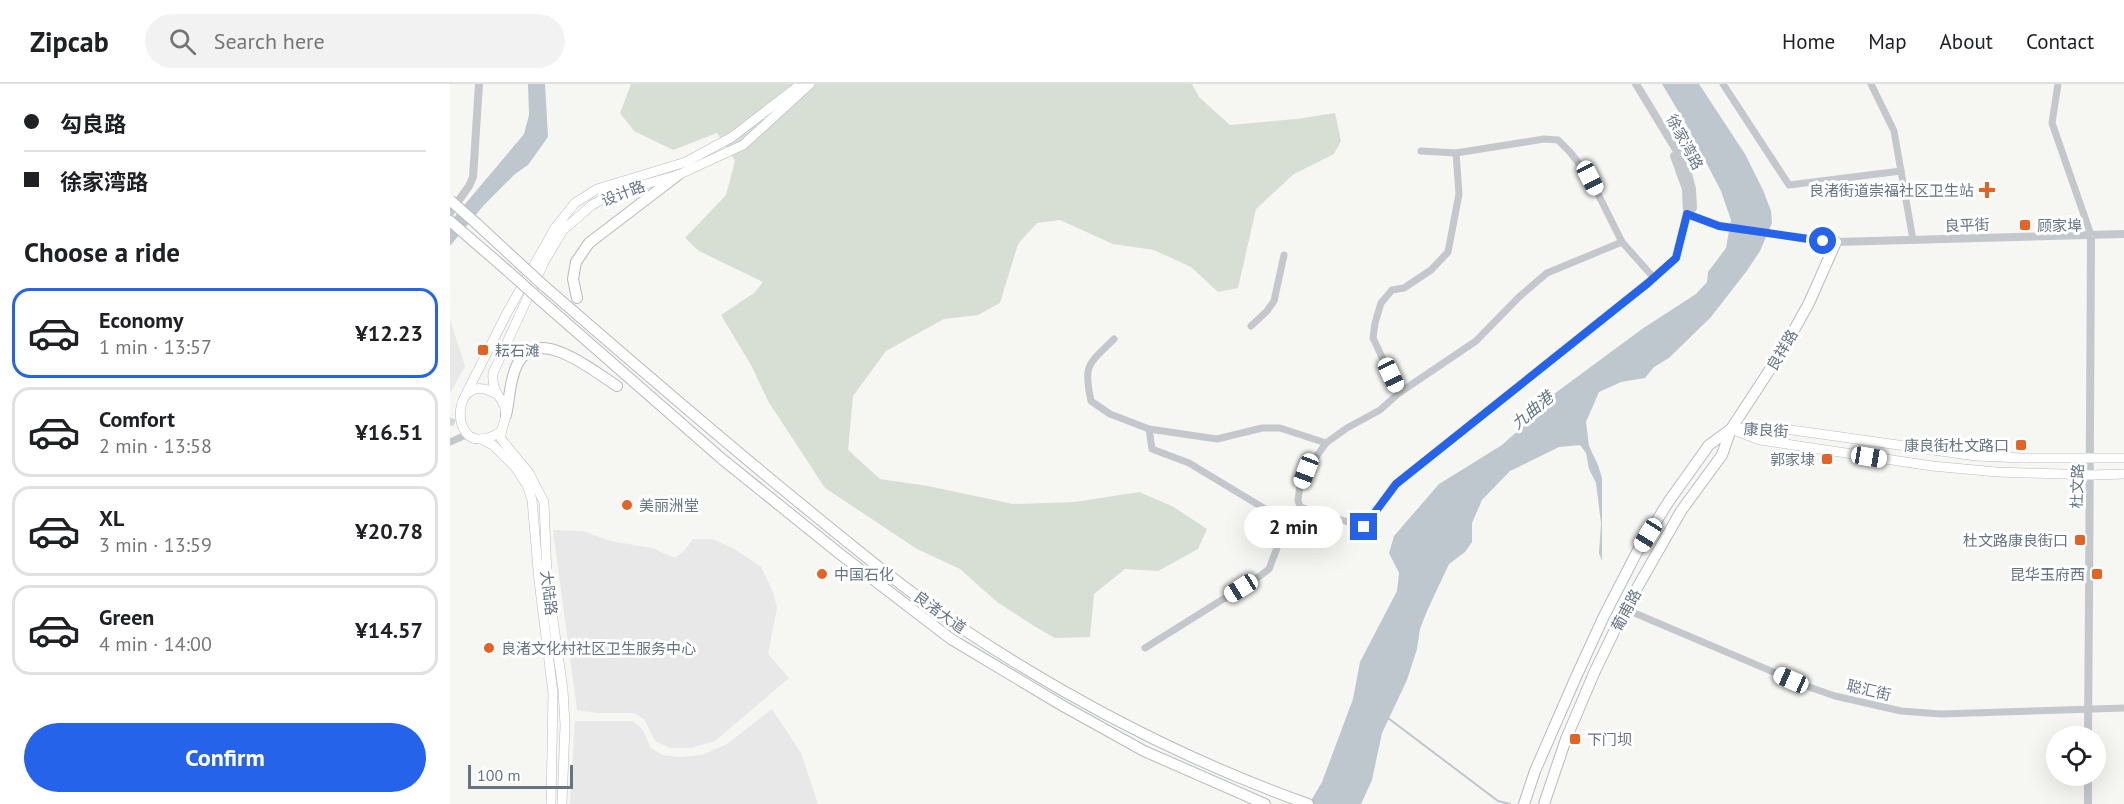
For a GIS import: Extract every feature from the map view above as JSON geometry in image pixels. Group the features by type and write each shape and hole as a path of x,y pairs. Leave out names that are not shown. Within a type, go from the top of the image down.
{"main road":[{"name":"设计路","path":"467,392 544,247 555,228 575,203 597,189 686,162 732,137 801,84"},
{"name":"设计路","path":"506,415 502,400 492,387 493,373 544,262 563,231 592,205 614,193 678,175 743,145 810,84"},
{"path":"577,298 573,279 576,262 589,243 678,175"},
{"name":"良渚大道","path":"450,200 543,285 743,457 883,570 961,628 1059,687 1135,728 1209,764 1303,802"},
{"name":"良渚大道","path":"450,221 722,459 840,555 951,639 1144,751 1265,804"},
{"name":"良祥路","path":"1709,445 1731,429 1784,348 1836,242"},
{"path":"496,394 482,388 467,392 456,405 454,415 458,426 466,435 481,440 501,431 513,374 523,356 537,348 555,349 617,386"},
{"name":"康良街","path":"1731,429 1764,426 1976,456 2124,458"},
{"name":"康良街","path":"1731,429 1760,440 1932,466 1997,472 2092,476 2124,474"},
{"name":"葡甫路","path":"1544,804 1566,739 1594,671 1625,609 1681,511 1722,455 1731,429"},
{"name":"大陆路","path":"501,431 503,444 529,473 544,502 547,578 563,690 565,725 562,804"},
{"name":"大陆路","path":"481,440 493,445 514,467 526,485 532,500 539,581 553,693 551,804"},
{"name":"葡甫路","path":"1524,804 1535,771 1604,616 1637,552 1669,501 1709,445"}],"street":[{"path":"450,213 473,177 478,84"},
{"name":"徐家湾路","path":"1300,507 1364,527 1396,484 1676,258 1687,214 1686,189 1677,160 1630,84"},
{"name":"徐家湾路","path":"1636,84 1690,175 1693,208 1687,214"},
{"path":"1723,84 1789,185 1901,171"},
{"path":"1871,84 1894,130 1913,240"},
{"path":"2058,84 2052,123 2091,235"},
{"path":"1421,152 1456,153 1544,139 1558,141 1570,152 1590,178 1622,242 1654,278"},
{"path":"1399,393 1373,338 1375,323 1381,303 1392,291 1404,288 1431,270 1448,252 1459,194 1456,153"},
{"path":"1687,214 1719,226 1810,240"},
{"name":"良平街","path":"1810,240 1836,242 2124,234"},
{"name":"杜文路","path":"2088,726 2089,541 2092,476 2091,235"},
{"path":"1145,648 1269,569 1287,522 1300,507 1298,500 1300,486 1306,471 1326,443 1380,410 1399,393 1476,341 1518,297 1547,273 1622,242"},
{"path":"1251,326 1274,301 1284,255"},
{"path":"1114,339 1089,364 1086,378 1091,401 1110,414 1149,429 1217,439 1262,428 1280,428 1326,443"},
{"path":"1149,429 1152,449 1189,463 1287,522"},
{"path":"450,442 466,435"},
{"name":"聪汇街","path":"1625,609 1809,687 1835,696 1901,711 1941,714 2124,708"},
{"path":"2088,786 2088,804"}],"shaded area":[{"path":"528,84 545,84 548,137 528,165 515,174 484,205 450,246 450,222 524,134 529,115"},
{"path":"631,84 1192,84 1199,97 1230,125 1335,113 1341,141 1334,154 1294,174 1256,209 1238,288 1218,292 1191,267 1154,250 1113,244 1060,220 1037,223 1018,244 1000,303 978,315 944,319 886,351 853,396 848,450 880,479 928,486 1013,504 1075,502 1139,492 1172,506 1207,529 1198,549 1158,571 1125,569 1094,594 1090,637 1055,638 997,602 960,569 917,549 825,488 768,401 751,365 721,315 754,293 763,282 699,251 685,238 726,195 735,161 717,133 673,150 634,131 620,113"},
{"path":"1662,84 1699,84 1745,154 1771,211 1772,223 1760,251 1711,317 1669,358 1654,367 1645,378 1621,382 1599,392 1586,422 1589,446 1602,478 1602,561 1599,553 1601,523 1596,483 1589,469 1586,453 1580,445 1559,447 1510,471 1482,500 1472,523 1472,542 1465,552 1449,564 1427,611 1407,680 1382,733 1372,780 1361,804 1309,804 1322,782 1353,699 1360,662 1397,591 1399,573 1389,553 1394,536 1439,484 1502,445 1554,394 1642,329 1696,294 1707,282 1708,272 1726,248 1731,220 1721,191"},
{"path":"450,320 465,366 450,393"},
{"path":"553,530 583,531 610,541 652,548 675,558 693,539 712,539 733,548 761,567 773,592 777,608 768,654 789,678 715,741 691,748 670,748 655,741 644,719 634,713 597,713 577,710"},
{"path":"772,709 801,753 818,804 570,804 575,721 633,721 642,729 651,748 662,755 680,757 702,755 727,744"}],"waterway":[{"path":"1388,718 1498,801 1510,804"}],"tunnel":[{"path":"450,425 454,415"}],"place":[{"name":"良渚街道崇福社区卫生站","path":"1987,190"},
{"name":"顾家埠","path":"2025,225"},
{"name":"耘石滩","path":"483,350"},
{"name":"康良街杜文路口","path":"2021,445"},
{"name":"郭家埭","path":"1827,459"},
{"name":"美丽洲堂","path":"627,505"},
{"name":"杜文路康良街口","path":"2080,540"},
{"name":"中国石化","path":"822,574"},
{"name":"昆华玉府西","path":"2097,574"},
{"name":"良渚文化村社区卫生服务中心","path":"489,648"},
{"name":"下门坝","path":"1575,739"}],"route":[{"path":"1364,527 1396,484 1648,283 1676,258 1687,214 1719,226 1823,241"}],"water label":[{"name":"九曲港","path":"1532,410"}]}
